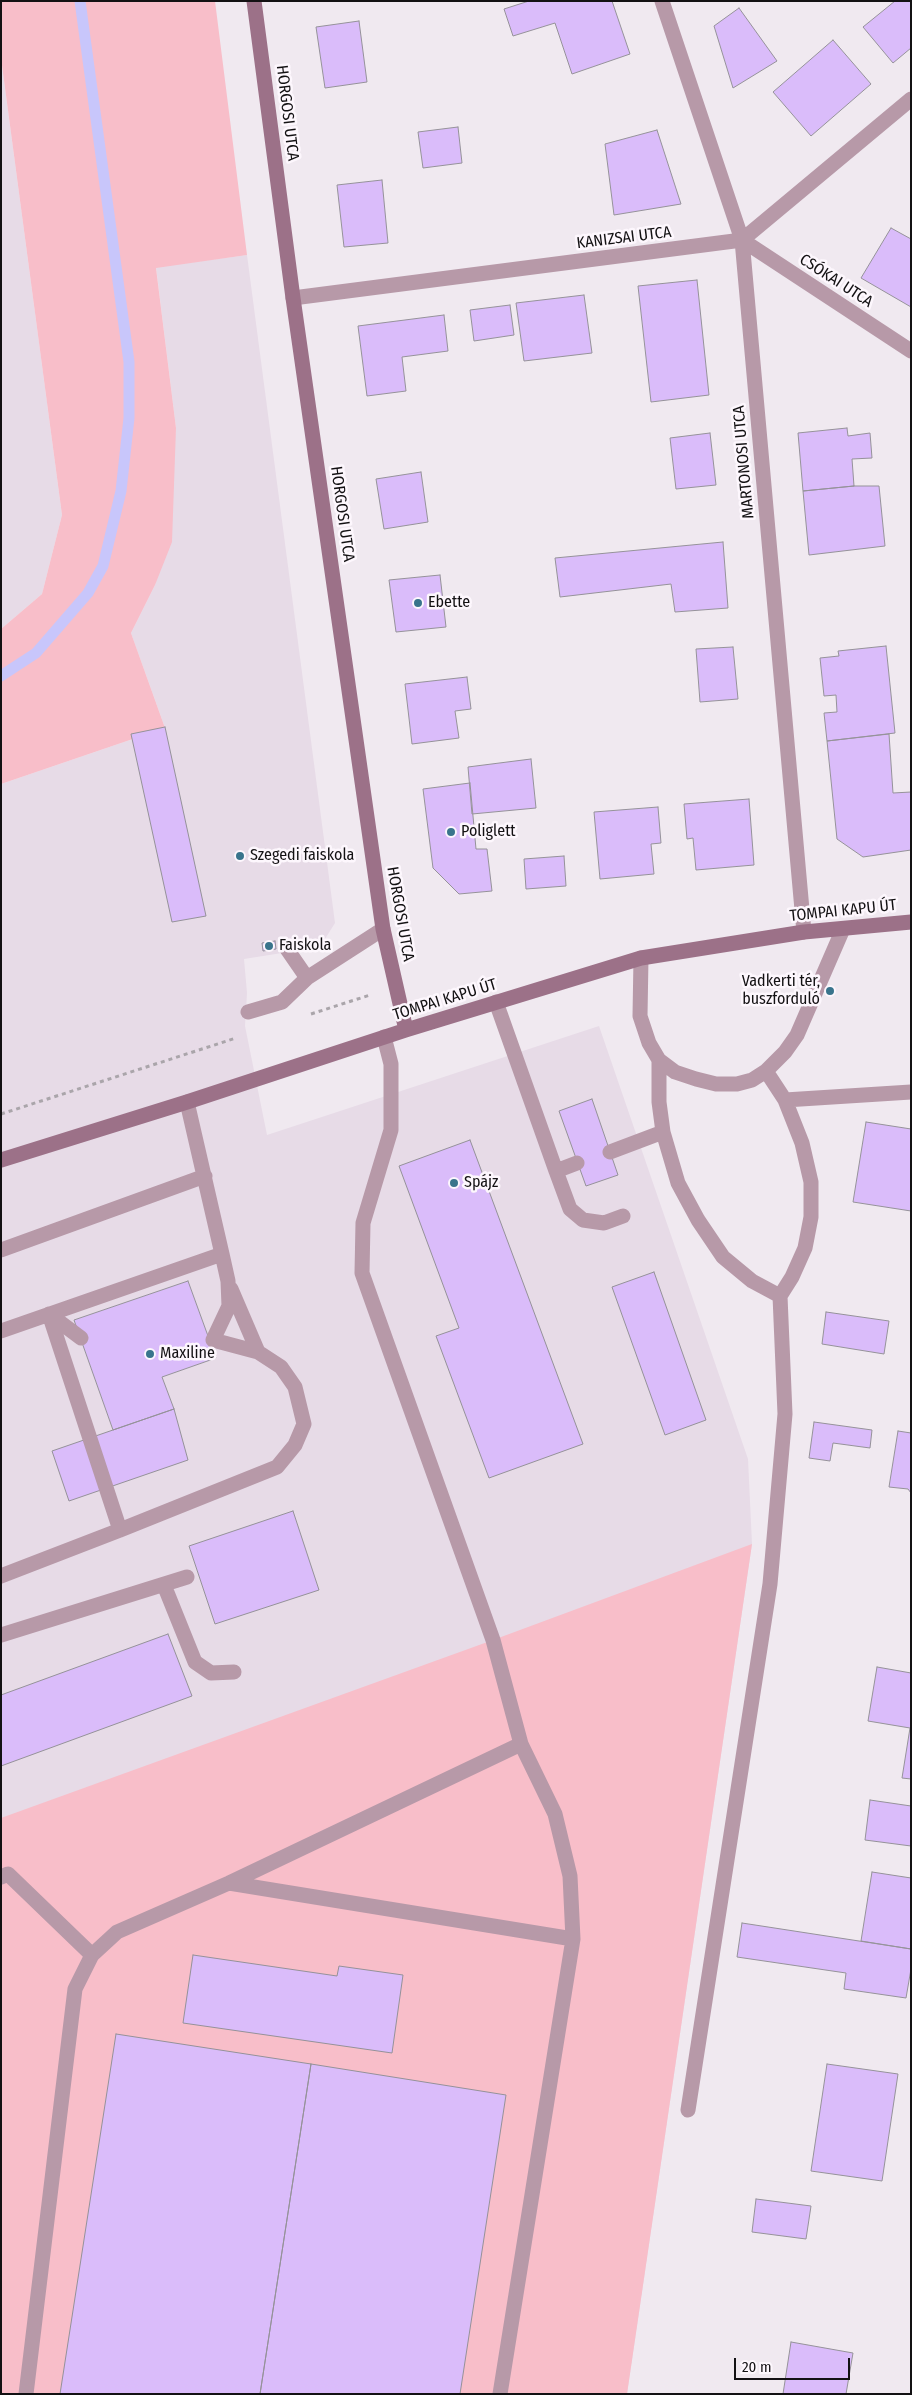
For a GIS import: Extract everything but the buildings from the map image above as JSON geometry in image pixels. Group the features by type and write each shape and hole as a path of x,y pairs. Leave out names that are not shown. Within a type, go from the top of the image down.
{"street":[{"name":"HORGOSI UTCA","path":"254,1 293,298 383,929 406,1030"},
{"name":"MARTONOSI UTCA","path":"662,1 742,240 804,932"},
{"path":"742,240 911,99"},
{"name":"KANIZSAI UTCA","path":"293,298 742,240"},
{"name":"CSÓKAI UTCA","path":"742,240 911,351"},
{"name":"TOMPAI KAPU ÚT","path":"1,1160 187,1102 406,1030 640,958 804,932 911,922"},
{"path":"248,1012 282,1002 307,978 383,929"},
{"path":"640,958 640,1016 649,1043 660,1060 675,1072 716,1084 738,1084 752,1080 766,1070 785,1052 797,1035 843,929"},
{"path":"288,949 307,978"},
{"path":"496,1002 570,1209 583,1220 604,1223 623,1216"},
{"path":"384,1037 391,1064 391,1130 363,1223 362,1273 493,1640 521,1744 555,1814 570,1876 572,1939 500,2394"},
{"path":"660,1060 660,1102 663,1132 678,1183 698,1220 724,1257 752,1281 780,1296"},
{"path":"688,2110 770,1584 785,1414 780,1296 792,1277 805,1248 811,1217 811,1182 802,1143 785,1100 766,1070"},
{"path":"785,1100 911,1092"},
{"path":"187,1102 228,1282 258,1352"},
{"path":"610,1152 663,1132"},
{"path":"556,1171 577,1163"},
{"path":"1,1250 204,1176"},
{"path":"1,1331 222,1254"},
{"path":"1,1576 277,1467 295,1446 304,1424 295,1387 281,1368 258,1352 213,1340 228,1306 228,1282"},
{"path":"49,1314 81,1338"},
{"path":"49,1314 120,1530"},
{"path":"1,1635 187,1577"},
{"path":"164,1585 195,1662 211,1673 234,1672"},
{"path":"26,2394 76,1989 92,1955 117,1932 229,1884 521,1744"},
{"path":"1,1877 8,1874 92,1955"},
{"path":"229,1884 572,1939"}],"path":[{"path":"302,1017 396,987"},
{"path":"1,1114 246,1035"}],"shaded area":[{"path":"1,1 215,1 247,255 156,268 176,428 172,542 155,585 131,633 165,728 1,784 1,629 42,594 62,515 1,58"},
{"path":"1,58 62,515 42,594 1,629"},
{"path":"247,255 335,923 320,947 244,959 247,993 245,1026 267,1135 599,1026 748,1459 752,1544 627,2394 1,2394 1,784 165,728 131,633 155,585 176,428 156,267","holes":["188,1281 216,1358 162,1377 174,1409 113,1430 74,1320"]},
{"path":"752,1544 627,2394 1,2394 1,1818"}],"waterway":[{"path":"1,676 36,653 88,593 103,566 121,491 129,418 129,362 80,1"}],"place":[{"name":"Ebette","path":"418,603"},
{"name":"Poliglett","path":"451,832"},
{"name":"Szegedi faiskola","path":"240,856"},
{"name":"Faiskola","path":"269,946"},
{"name":"Vadkerti tér, buszforduló","path":"830,991"},
{"name":"Spájz","path":"454,1183"},
{"name":"Maxiline","path":"150,1354"}]}
